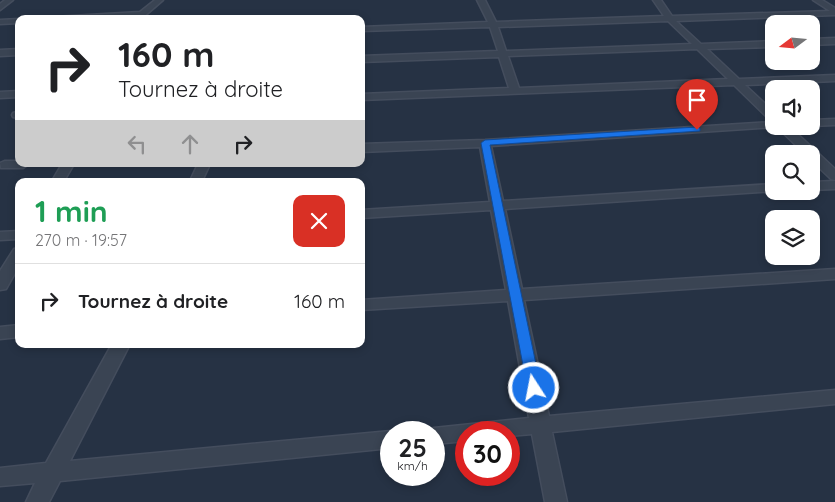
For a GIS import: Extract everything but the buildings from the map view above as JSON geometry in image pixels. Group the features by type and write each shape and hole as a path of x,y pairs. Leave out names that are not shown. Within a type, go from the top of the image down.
{"street":[{"path":"0,8 9,0"},
{"path":"138,15 158,0"},
{"path":"481,0 493,25 515,90"},
{"path":"658,0 670,19 765,109"},
{"path":"817,0 835,12"},
{"path":"365,29 835,12"},
{"path":"0,22 15,21"},
{"path":"820,42 835,41"},
{"path":"365,59 765,44"},
{"path":"0,54 15,52"},
{"path":"365,97 835,78"},
{"path":"0,95 15,94"},
{"path":"820,123 834,122"},
{"path":"365,148 485,143 765,126"},
{"path":"792,135 835,176"},
{"path":"485,143 556,502"},
{"path":"6,165 15,164"},
{"path":"60,178 66,167"},
{"path":"820,186 835,185"},
{"path":"365,214 765,189"},
{"path":"0,236 15,235"},
{"path":"0,286 15,259"},
{"path":"365,305 835,274"},
{"path":"0,333 15,332"},
{"path":"37,502 119,348"},
{"path":"520,428 835,397"},
{"path":"0,477 380,441"}],"route":[{"path":"534,388 485,143 697,130"}]}
